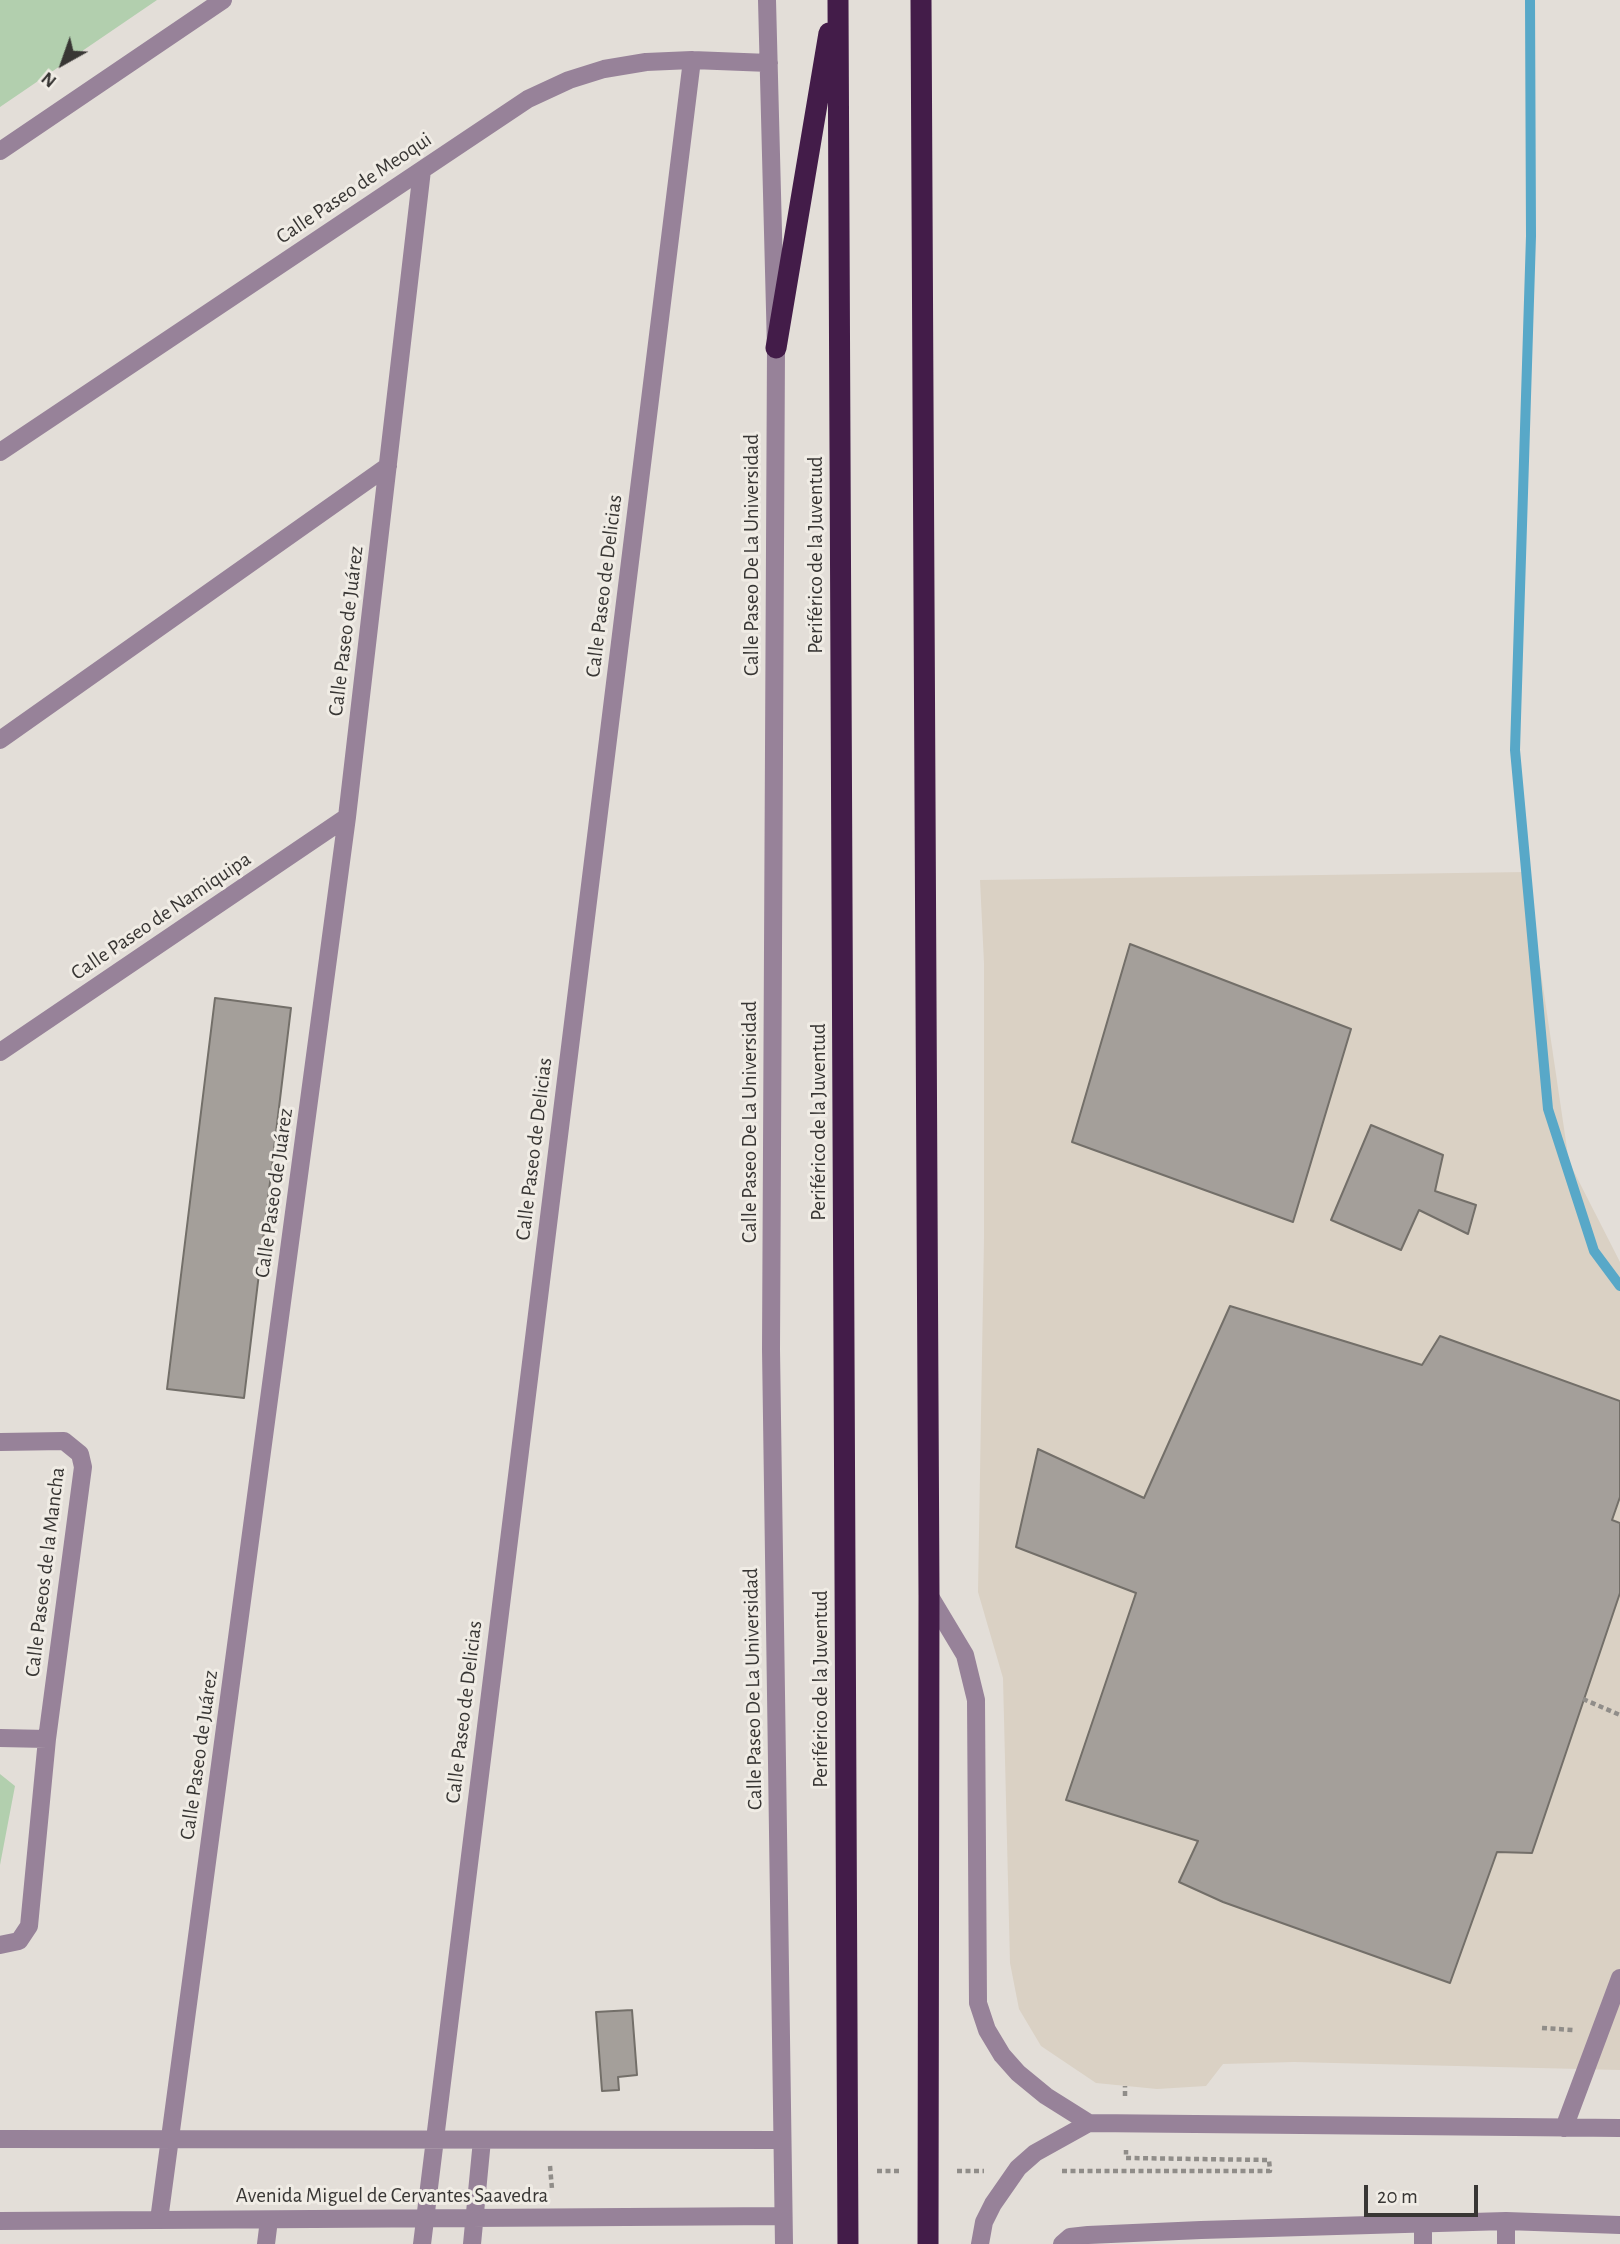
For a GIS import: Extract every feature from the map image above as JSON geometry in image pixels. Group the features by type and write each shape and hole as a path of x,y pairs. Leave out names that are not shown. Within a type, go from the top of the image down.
{"highway":[{"path":"776,348 836,0"},
{"name":"Periférico de la Juventud","path":"836,0 848,2244"},
{"path":"921,0 929,1595 928,2244"}],"street":[{"path":"0,151 223,0"},
{"name":"Calle Paseo De La Universidad","path":"767,0 776,348 771,1349 784,2244"},
{"name":"Calle Paseo de Meoqui","path":"0,452 519,104 569,80 604,69 646,62 692,60 769,62"},
{"name":"Calle Paseo de Delicias","path":"422,2244 692,60"},
{"name":"Calle Paseo de Juárez","path":"159,2220 347,817 422,170"},
{"path":"0,740 388,466"},
{"name":"Calle Paseo de Namiquipa","path":"0,1052 347,817"},
{"name":"Calle Paseos de la Mancha","path":"0,1442 64,1441 80,1454 83,1467 47,1739 29,1926 19,1941 0,1945"},
{"path":"929,1595 965,1655 976,1700 978,2003 987,2030 1018,2073 1046,2096 1089,2123"},
{"path":"0,1738 47,1739"},
{"path":"1564,2128 1620,1978"},
{"path":"980,2244 984,2222 1018,2168 1035,2153 1089,2123 1620,2128"},
{"path":"0,2139 782,2140"},
{"path":"472,2244 482,2140"},
{"name":"Avenida Miguel de Cervantes Saavedra","path":"0,2221 783,2216"},
{"path":"266,2244 269,2220"},
{"path":"1506,2221 1506,2244"},
{"path":"1062,2244 1070,2237 1124,2239 1352,2235 1423,2223 1506,2221 1620,2225"},
{"path":"1423,2223 1423,2244"}],"path":[{"path":"1583,1699 1620,1715"},
{"path":"549,2139 555,2218"}],"shaded area":[{"path":"1526,872 1569,1162 1620,1262 1620,2070 1294,2062 1223,2064 1206,2086 1157,2089 1096,2083 1041,2046 1019,2009 1010,1963 1003,1678 978,1592 984,1238 984,963 980,880"}],"green space":[{"path":"0,0 157,0 0,107"},
{"path":"0,1774 15,1786 0,1865"}],"building":[{"path":"1130,944 1351,1029 1293,1222 1072,1142"},
{"path":"215,998 291,1008 244,1398 167,1389"},
{"path":"1371,1125 1443,1155 1435,1191 1476,1205 1468,1234 1419,1210 1401,1250 1331,1220"},
{"path":"1230,1306 1422,1365 1440,1336 1620,1401 1620,1497 1612,1520 1620,1523 1620,1593 1532,1853 1497,1852 1450,1983 1223,1902 1179,1882 1198,1841 1066,1800 1136,1593 1016,1547 1038,1449 1144,1498"},
{"path":"632,2010 637,2075 618,2077 619,2090 602,2091 596,2012"}],"waterway":[{"path":"1530,0 1531,236 1515,750 1548,1109 1594,1251 1620,1286"}]}
